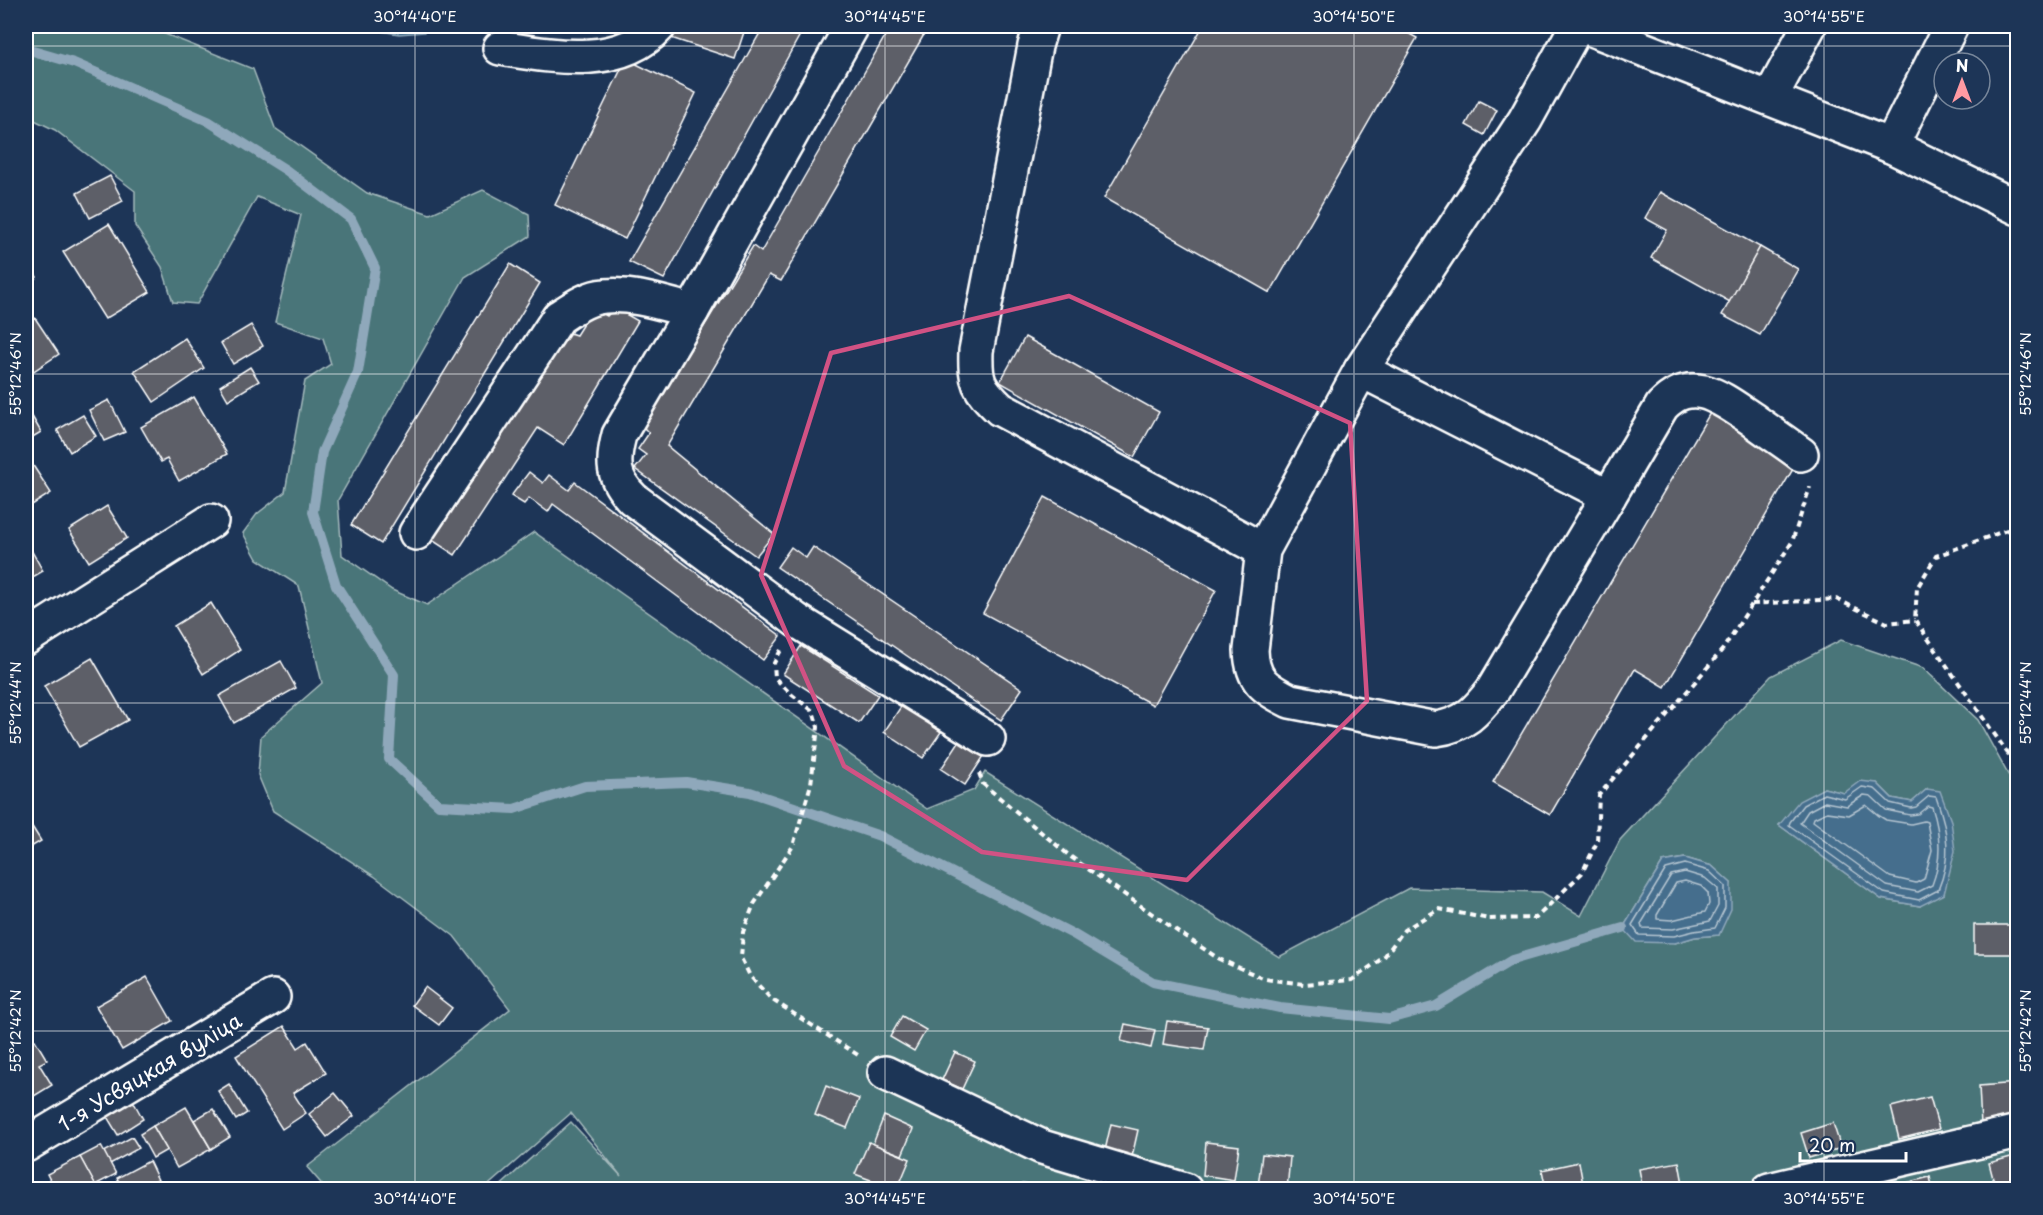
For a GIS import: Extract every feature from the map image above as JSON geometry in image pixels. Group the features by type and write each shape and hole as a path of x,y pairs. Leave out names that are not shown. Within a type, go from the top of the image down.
{"street":[{"path":"500,48 554,57 607,53 639,43 658,26"},
{"path":"852,26 619,435 614,467 623,488 633,498 796,620 988,739"},
{"path":"1041,26 1035,46 976,351 976,376 984,394 1000,409 1263,550"},
{"path":"1577,26 1525,120 1361,370 1263,550 1251,657 1251,665 1257,679 1269,691 1290,701 1436,729 1452,727 1469,717 1493,690 1662,406 1671,397 1681,392 1694,390 1719,397 1801,454"},
{"path":"1584,26 1891,146 2018,208"},
{"path":"1770,98 1809,26"},
{"path":"1891,146 1951,26"},
{"path":"416,533 559,317 582,303 604,296 635,297 692,310"},
{"path":"1361,370 1609,496"},
{"path":"26,638 211,521"},
{"name":"1-я Усвяцкая вуліца","path":"26,1145 273,998"},
{"path":"885,1073 1042,1147 1185,1190"},
{"path":"1769,1190 2018,1132"}],"path":[{"path":"979,773 983,784 1071,857 1219,959 1264,979 1304,984 1352,980 1384,957 1404,930 1439,909 1489,919 1536,918 1582,873 1597,842 1599,795 1723,649 1792,542 1813,478 1801,454"},
{"path":"2018,526 1936,556 1917,588 1915,620 2018,768"},
{"path":"1752,604 1836,599 1887,623 1915,620"},
{"path":"796,620 774,663 775,678 813,711 818,727 811,784 793,846 754,904 743,932 741,958 750,976 771,999 885,1073"}],"highlighted area":[{"path":"1069,296 1350,423 1367,701 1187,880 982,852 844,766 761,575 831,353"}],"green space":[{"path":"26,26 145,26 253,69 275,128 367,193 430,214 483,190 529,214 530,236 465,277 338,500 342,555 392,590 427,605 534,532 927,809 974,790 985,772 1279,957 1409,888 1542,892 1581,916 1620,840 1771,676 1841,640 1923,668 1978,720 2010,778 2018,851 2017,1189 497,1189 571,1122 621,1176 571,1113 484,1189 326,1189 307,1167 510,1009 454,936 374,876 273,811 258,775 261,736 322,683 299,586 257,559 243,533 257,514 285,492 305,381 331,364 323,338 275,322 301,215 257,197 197,304 173,302 162,267 135,226 135,191 55,130 26,116","holes":["1877,783 1892,798 1912,802 1927,789 1920,906 1881,899 1779,825 1824,788 1844,793","1685,858 1712,866 1731,883 1719,935 1695,937 1675,943 1623,928 1663,862"]}],"water":[{"path":"378,26 429,26 424,32 399,34 380,31"},
{"path":"1860,781 1877,783 1892,798 1912,802 1927,789 1940,791 1951,821 1955,851 1944,894 1920,906 1881,899 1779,825 1799,801 1824,788 1844,793"},
{"path":"1685,858 1712,866 1731,883 1731,909 1719,935 1695,937 1675,943 1636,942 1623,928 1663,862"}],"building":[{"path":"671,26 746,26 735,59 668,37"},
{"path":"764,26 805,26 664,279 629,262"},
{"path":"891,26 929,26 781,281 769,275 667,446 774,534 756,556 635,469 646,455 638,449 649,433 643,427 753,246 761,252"},
{"path":"1203,26 1395,26 1417,38 1270,293 1104,198"},
{"path":"626,59 696,93 625,239 555,205"},
{"path":"1479,101 1497,110 1484,135 1466,125"},
{"path":"110,176 123,201 90,218 77,193"},
{"path":"1660,192 1760,247 1730,302 1651,258 1667,230 1645,218"},
{"path":"109,224 150,292 105,319 63,252"},
{"path":"1760,247 1798,269 1760,335 1722,315"},
{"path":"26,262 37,277 26,285"},
{"path":"510,264 540,283 381,544 351,525"},
{"path":"593,308 607,316 615,308 638,321 564,445 538,428 455,555 426,536 557,329 576,335"},
{"path":"35,318 59,354 26,376 26,325"},
{"path":"251,325 263,346 233,364 221,343"},
{"path":"1025,337 1159,412 1134,457 1000,382"},
{"path":"185,338 204,368 154,402 134,371"},
{"path":"250,367 259,381 228,400 220,386"},
{"path":"194,397 227,454 179,481 167,459 161,462 141,427"},
{"path":"109,400 125,432 104,441 89,410"},
{"path":"30,413 41,432 26,441 26,416"},
{"path":"1710,413 1796,464 1665,687 1635,669 1550,815 1493,782"},
{"path":"83,415 96,436 70,452 57,430"},
{"path":"32,464 51,493 32,505 26,494 26,468"},
{"path":"529,472 543,483 549,475 569,490 575,482 781,636 763,660 553,504 548,512 529,498 524,504 511,496"},
{"path":"1045,497 1216,590 1153,705 983,613"},
{"path":"107,506 127,538 89,562 69,530"},
{"path":"26,541 43,571 26,581"},
{"path":"791,547 806,558 813,547 1022,689 1001,720 777,567"},
{"path":"211,603 240,650 203,674 174,626"},
{"path":"801,646 878,695 859,723 783,674"},
{"path":"92,658 128,720 79,747 44,686"},
{"path":"281,661 296,688 234,723 219,696"},
{"path":"902,705 941,732 923,758 884,732"},
{"path":"960,740 984,756 965,785 941,769"},
{"path":"26,755 33,768 26,772"},
{"path":"26,817 41,841 26,850"},
{"path":"1974,925 2018,925 2018,954 1974,954"},
{"path":"147,977 172,1021 122,1050 96,1006"},
{"path":"425,987 452,1008 439,1025 412,1005"},
{"path":"902,1016 926,1030 914,1051 890,1037"},
{"path":"1167,1021 1208,1027 1204,1050 1163,1044"},
{"path":"1125,1024 1155,1030 1151,1048 1121,1041"},
{"path":"284,1026 298,1048 307,1042 326,1073 293,1093 306,1113 282,1129 236,1056"},
{"path":"35,1040 47,1060 39,1064 52,1085 26,1101 26,1046"},
{"path":"955,1052 975,1061 962,1089 942,1080"},
{"path":"2018,1083 2018,1123 1981,1125 1979,1086"},
{"path":"229,1084 247,1113 236,1120 218,1091"},
{"path":"826,1086 859,1099 847,1128 815,1115"},
{"path":"335,1093 354,1116 327,1137 309,1114"},
{"path":"1930,1097 1939,1129 1899,1139 1891,1107"},
{"path":"132,1099 143,1119 118,1135 106,1115"},
{"path":"186,1107 211,1149 177,1168 153,1126"},
{"path":"213,1109 230,1137 211,1149 194,1120"},
{"path":"884,1116 913,1129 902,1155 873,1144"},
{"path":"1833,1123 1841,1148 1809,1158 1801,1133"},
{"path":"1111,1124 1138,1130 1131,1161 1104,1155"},
{"path":"153,1126 167,1150 153,1158 140,1134"},
{"path":"132,1137 139,1148 110,1164 104,1152"},
{"path":"869,1142 910,1159 897,1190 855,1174"},
{"path":"1206,1142 1239,1146 1234,1180 1203,1175"},
{"path":"101,1146 116,1174 95,1185 80,1157"},
{"path":"1262,1154 1290,1157 1287,1190 1258,1187"},
{"path":"2018,1155 2018,1189 1996,1190 1989,1163"},
{"path":"80,1157 98,1190 55,1190 47,1174"},
{"path":"149,1161 158,1180 140,1190 123,1190 117,1178"},
{"path":"1579,1162 1584,1190 1546,1190 1542,1170"},
{"path":"1679,1162 1684,1189 1643,1190 1639,1169"},
{"path":"1930,1177 1933,1190 1904,1190 1902,1184"},
{"path":"1880,1181 1883,1190 1869,1190 1868,1185"},
{"path":"1022,1184 1050,1188 1050,1190 1021,1190"},
{"path":"1482,1187 1482,1190 1449,1190 1449,1188"}],"waterway":[{"path":"26,49 74,63 208,121 286,170 351,219 375,268 358,372 322,452 313,512 336,585 394,675 389,759 439,805 514,809 585,786 686,782 750,792 880,836 1073,934 1153,982 1280,1008 1389,1019 1436,1006 1512,960 1623,928"}]}
